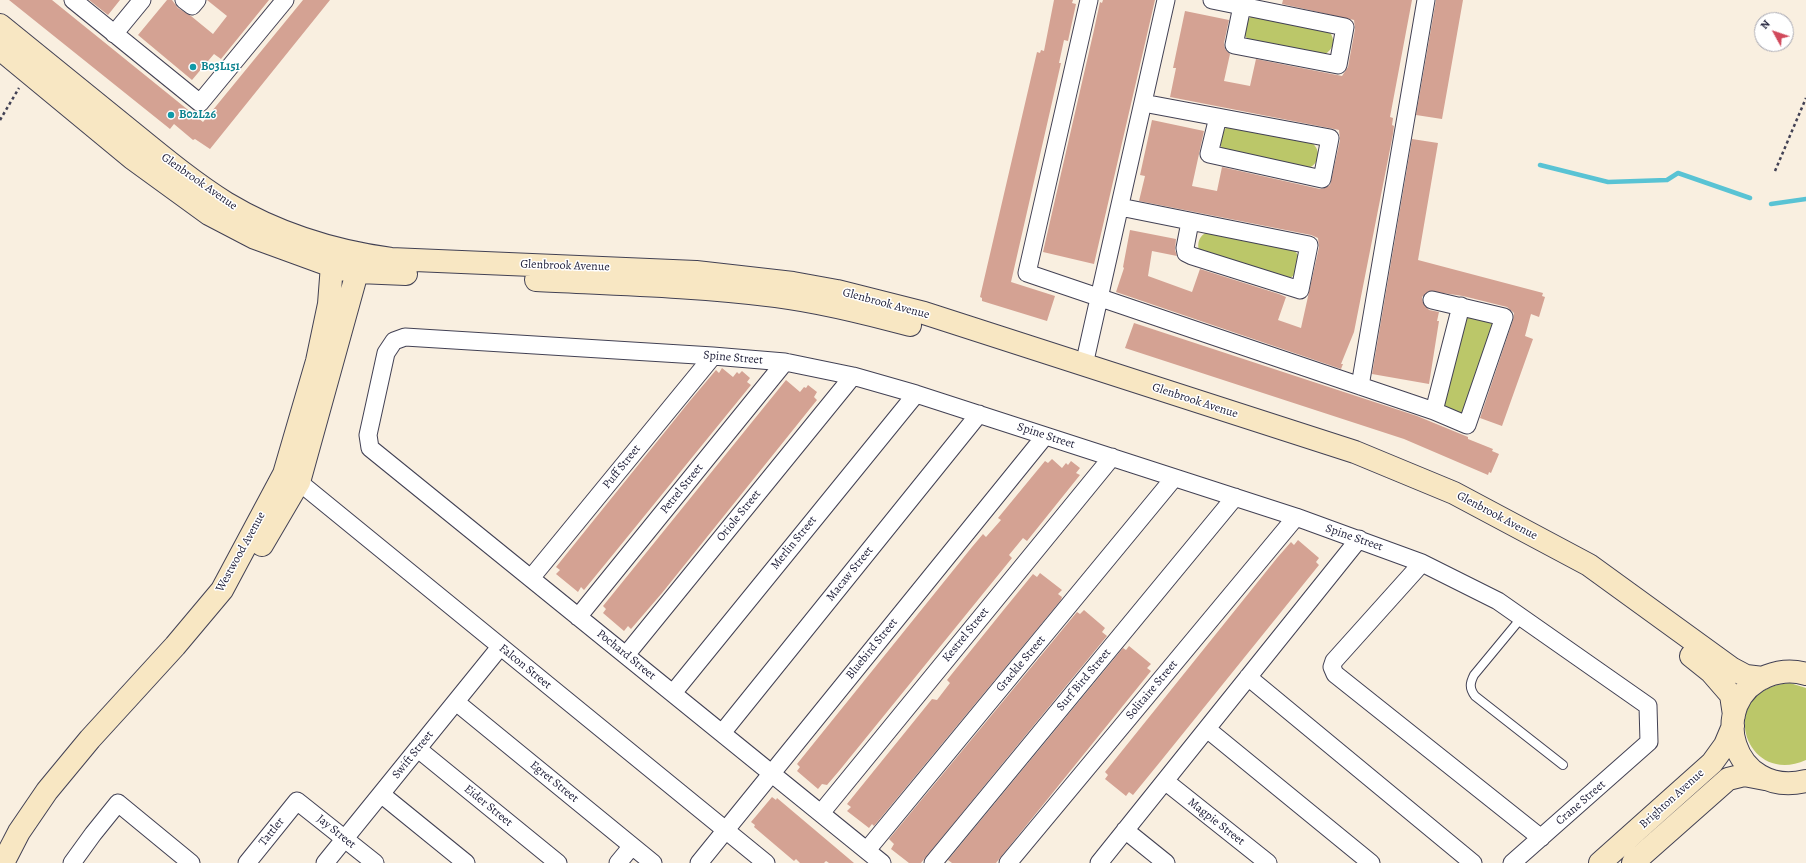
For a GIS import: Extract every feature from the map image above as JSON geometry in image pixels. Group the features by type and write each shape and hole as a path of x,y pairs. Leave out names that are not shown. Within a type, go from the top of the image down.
{"street":[{"path":"73,0 200,103 285,0"},
{"path":"114,34 142,0"},
{"path":"184,0 192,6 196,0"},
{"path":"1089,0 1027,273 1434,411 1467,425 1504,317 1432,300"},
{"path":"1084,365 1166,0"},
{"path":"1212,0 1242,6 1344,27 1338,65 1234,45 1242,6"},
{"path":"1360,386 1426,0"},
{"name":"Glenbrook Avenue","path":"0,25 148,145 213,195 333,257"},
{"name":"Glenbrook Avenue","path":"0,49 132,158 209,214 255,238 360,263 695,288 814,302 860,312 917,326 1342,462 1444,502 1582,576 1676,643 1711,672 1731,695 1735,743 1742,759 1754,772 1769,780"},
{"path":"1143,103 1218,117 1330,138 1322,179 1209,154 1218,117"},
{"path":"1120,207 1309,245 1300,290 1186,253 1185,248 1190,222"},
{"name":"Westwood Avenue","path":"3,863 19,832 47,791 90,739 175,646 222,590 291,478 329,304 332,283 333,257"},
{"name":"Glenbrook Avenue","path":"360,263 391,259 696,272 793,283 874,299 924,313 1355,452 1454,492 1589,565 1731,668 1746,676 1763,678"},
{"name":"Westwood Avenue","path":"17,863 30,838 72,781 178,663 231,597 291,478 360,263"},
{"path":"1434,411 1460,306"},
{"name":"Spine Street","path":"370,448 368,435 386,353 394,341 405,337 713,356 785,362 853,376 916,394 1296,517 1422,563 1498,601 1648,706 1649,742"},
{"name":"Puff Street","path":"531,578 713,356"},
{"name":"Petrel Street","path":"578,617 785,362"},
{"name":"Oriole Street","path":"626,655 853,376"},
{"name":"Merlin Street","path":"673,693 916,394"},
{"name":"Macaw Street","path":"722,733 978,414"},
{"name":"Bluebird Street","path":"700,863 1045,436"},
{"name":"Pochard Street","path":"370,448 882,863"},
{"name":"Kestrel Street","path":"821,813 1112,457"},
{"name":"Falcon Street","path":"291,478 766,863"},
{"name":"Grackle Street","path":"867,850 1174,478"},
{"name":"Surf Bird Street","path":"933,863 1235,497"},
{"name":"Solitaire Street","path":"1008,863 1296,517"},
{"path":"1099,863 1359,539"},
{"path":"1422,563 1334,661 1332,667 1335,674 1541,838"},
{"name":"Swift Street","path":"325,863 500,647"},
{"path":"1763,678 1783,672 1806,674"},
{"path":"1248,677 1473,863"},
{"name":"Brighton Avenue","path":"1600,863 1712,763 1725,745 1740,700 1750,687 1763,678"},
{"name":"Egret Street","path":"456,702 653,863"},
{"path":"1207,729 1371,863"},
{"name":"Crane Street","path":"1512,863 1649,742"},
{"name":"Eider Street","path":"418,749 558,863"},
{"name":"Brighton Avenue","path":"1633,863 1728,780 1744,775 1788,784 1806,781"},
{"name":"Magpie Street","path":"1165,781 1268,863"},
{"path":"381,794 466,863"},
{"name":"Jay Street","path":"297,801 375,863"},
{"name":"Tattler","path":"247,863 297,801"},
{"path":"72,863 118,803 191,863"},
{"path":"1125,830 1166,863"},
{"path":"618,863 632,846"}],"lane":[{"path":"1522,617 1474,675 1470,682 1470,689 1475,696 1563,765"}],"path":[{"path":"0,120 28,72"},
{"path":"1775,171 1806,98"}],"green space":[{"path":"1253,15 1329,31 1333,38 1332,47 1324,55 1251,42 1244,35 1246,21"},
{"path":"1229,126 1310,141 1314,144 1318,151 1316,162 1309,168 1223,150 1220,143 1220,136"},
{"path":"1207,232 1292,248 1299,256 1298,272 1289,279 1199,251 1199,240"},
{"path":"1471,315 1491,321 1493,326 1462,416 1443,406 1466,318"},
{"path":"1790,683 1806,688 1806,760 1784,765 1767,761 1754,750 1746,734 1745,717 1752,702 1766,689"}],"building":[{"path":"9,0 52,0 203,122 303,0 330,0 210,149 195,139 193,140 174,124 170,129"},
{"path":"89,0 120,0 108,15"},
{"path":"167,0 172,0 178,8 191,16 213,34 227,16 207,0 269,0 221,59 214,54 192,80 138,35"},
{"path":"1054,0 1073,0 1072,3 1076,4 1068,41 1064,40 1059,63 1061,63 1011,282 1055,296 1047,321 982,301 982,298 980,297 1037,52 1040,53 1041,50 1044,51"},
{"path":"1103,0 1155,0 1094,264 1043,252 1100,2 1102,3"},
{"path":"1283,0 1412,0 1390,117 1393,118 1393,134 1354,332 1341,364 1343,364 1341,369 1116,292 1124,268 1130,230 1176,239 1175,250 1177,256 1152,251 1148,276 1192,292 1200,269 1279,294 1286,297 1278,320 1301,328 1319,247 1318,238 1311,235 1139,201 1145,176 1140,175 1152,120 1204,131 1192,186 1217,191 1222,167 1320,189 1330,185 1340,140 1339,130 1170,97 1176,68 1173,68 1185,11 1229,20 1224,43 1225,49 1230,54 1224,81 1250,86 1256,59 1342,76 1348,67 1355,29 1354,20 1282,4"},
{"path":"1436,0 1463,0 1442,119 1416,115"},
{"path":"1412,139 1438,143 1418,260 1543,293 1542,296 1545,297 1539,317 1531,314 1525,336 1533,339 1502,426 1480,418 1513,320 1514,313 1507,307 1463,296 1429,291 1422,297 1423,303 1429,310 1439,312 1437,321 1439,321 1429,384 1372,374"},
{"path":"1134,323 1417,416 1468,437 1468,439 1493,449 1492,451 1499,454 1491,473 1489,472 1488,475 1404,439 1125,348"},
{"path":"722,368 733,377 737,372 739,374 742,371 750,378 747,382 751,385 584,590 581,587 578,592 556,574 560,570 556,567 689,402 716,370 719,373"},
{"path":"786,380 800,392 808,385 817,392 814,397 817,400 662,593 631,629 628,626 624,631 603,613 606,609 603,606"},
{"path":"1052,459 1062,468 1066,463 1068,465 1071,461 1080,468 1076,473 1080,475 1027,541 1023,538 1009,555 1012,558 839,771 827,785 822,784 818,789 797,771 800,767 797,764 972,547 983,534 986,537 1001,520 998,518 1045,461 1048,463"},
{"path":"1298,540 1319,558 1316,562 1319,565 1133,795 1129,792 1126,796 1105,779 1108,775 1105,772 1277,558 1291,542 1294,545"},
{"path":"1040,573 1062,590 1058,594 1062,597 1061,600 874,826 872,824 869,828 847,811 851,807 847,804 932,699 937,700 950,683 947,680 1033,574 1037,577"},
{"path":"1084,610 1105,628 1102,632 1107,636 921,863 909,863 891,849 894,844 889,839 1077,612 1080,614"},
{"path":"1129,646 1151,664 1147,668 1151,671 996,863 952,863 948,860 1123,648 1126,650"},
{"path":"772,797 776,800 777,798 854,863 829,863 826,861 824,863 800,863 796,859 794,861 754,827 755,825 751,822"}],"waterway":[{"path":"1540,165 1608,182 1667,180 1678,173 1750,198"},
{"path":"1771,204 1806,199"}],"place":[{"name":"B03L151","path":"193,67"},
{"name":"B02L26","path":"171,115"}]}
